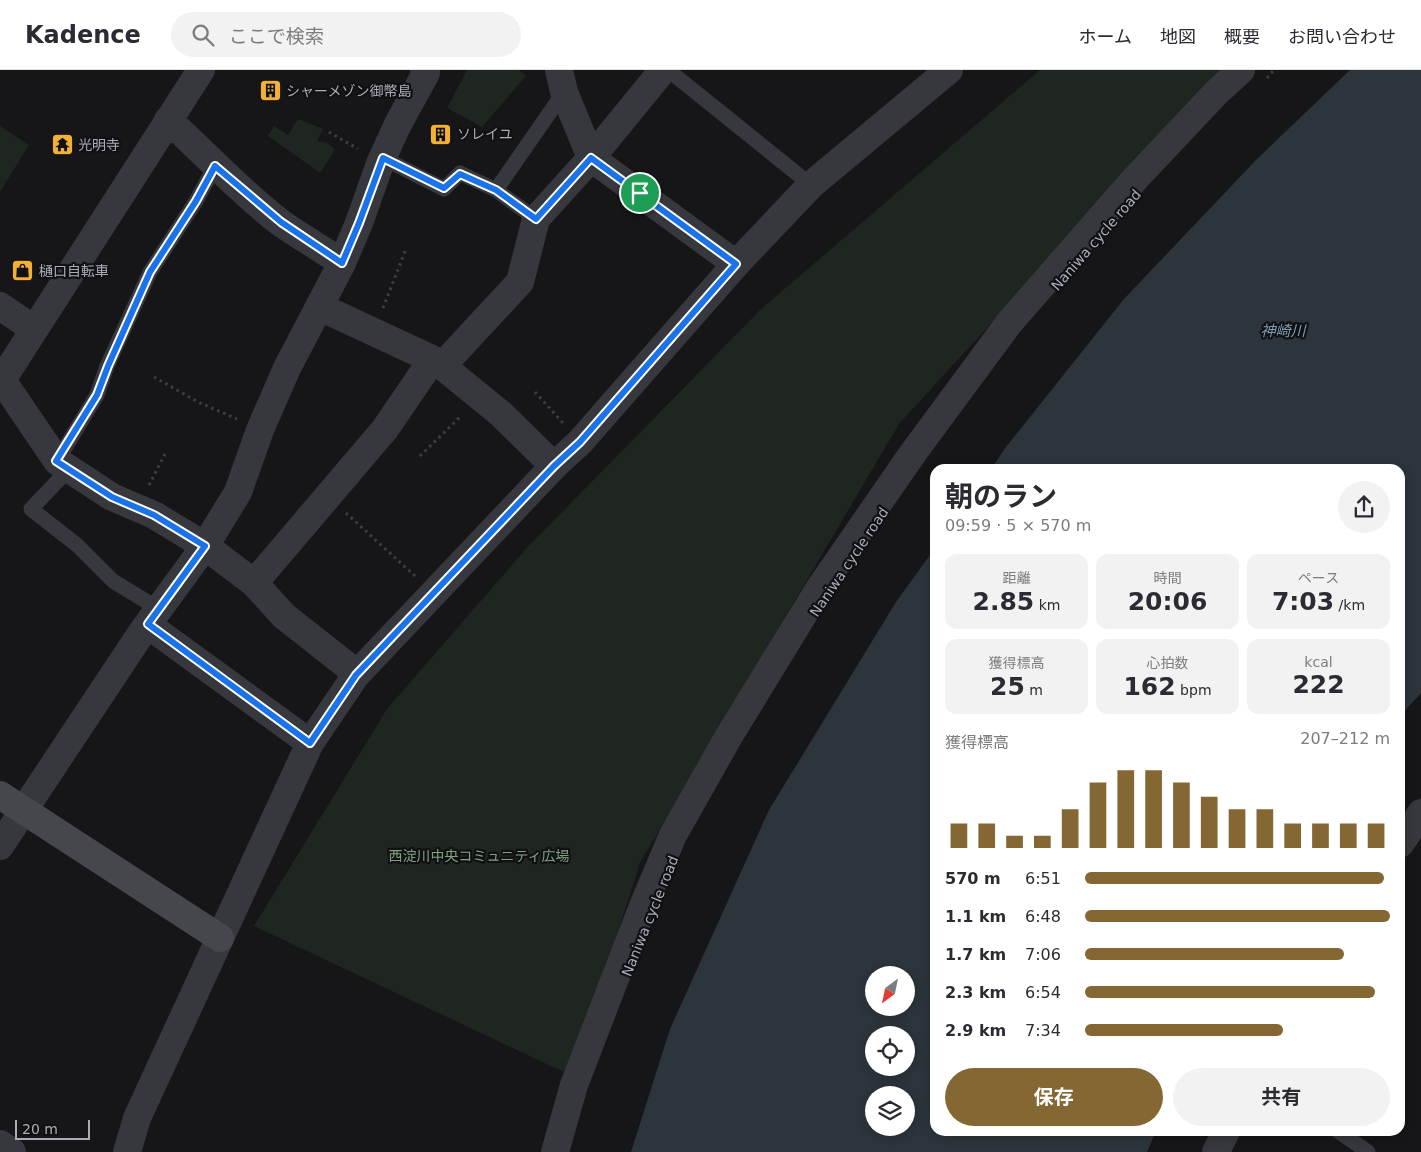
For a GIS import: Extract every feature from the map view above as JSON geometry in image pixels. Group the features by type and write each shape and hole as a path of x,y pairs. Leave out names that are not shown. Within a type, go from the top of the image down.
{"street":[{"path":"0,846 153,617 205,546 238,492 260,430 287,368 342,263 382,160 398,124 426,73 424,70"},
{"path":"254,583 385,429 437,363 520,282 536,219 591,158 663,70"},
{"path":"127,1152 138,1118 310,743 356,675 554,466 580,442 736,264 811,185 949,70"},
{"path":"196,72 168,120 1,381 63,465 112,497 154,515 205,546 254,583 284,616 345,664 356,675"},
{"path":"555,1152 574,1085 643,906 673,835 729,736 819,588 913,453 1009,323 1134,180 1216,93 1251,77"},
{"path":"562,81 591,158 736,264"},
{"path":"168,120 206,154 215,166 281,222 342,263"},
{"path":"0,306 34,329"},
{"path":"320,307 437,363 501,414 554,466"},
{"path":"153,617 310,743"},
{"path":"0,795 220,938"},
{"path":"1405,837 1421,813"},
{"path":"1216,1152 1224,1136"},
{"path":"0,1144 12,1152"}],"lane":[{"path":"668,70 811,185"},
{"path":"496,190 562,81"},
{"path":"382,160 444,188 460,174 496,190 536,219"},
{"path":"153,617 77,545 32,509 63,465 97,395 150,272 196,201 215,166"},
{"path":"1345,1136 1368,1152"}],"path":[{"path":"1251,77 1274,70"},
{"path":"329,132 382,160"},
{"path":"374,332 406,248"},
{"path":"154,377 200,403 260,430"},
{"path":"535,392 580,442"},
{"path":"420,456 480,397"},
{"path":"138,508 165,454"},
{"path":"327,496 434,593"}],"green space":[{"path":"467,70 519,70 526,76 482,127 447,108"},
{"name":"西淀川中央コミュニティ広場","path":"1040,70 1223,70 899,424 640,863 572,1076 254,926 387,709 525,550 760,310"},
{"path":"298,119 323,129 317,141 328,143 335,150 320,173 268,136 274,126 288,135"},
{"path":"0,126 29,145 0,192"}],"water":[{"name":"神崎川","path":"1350,70 1421,70 1421,693 1405,711 1405,464 994,464 1124,299 1257,159"},
{"path":"930,555 930,1136 1154,1136 1147,1152 631,1152 670,1029 769,810 896,602"}],"place":[{"name":"シャーメゾン御幣島","path":"270,91"},
{"name":"ソレイユ","path":"441,134"},
{"name":"光明寺","path":"62,145"},
{"name":"樋口自転車","path":"23,271"}],"route":[{"path":"383,158 444,188 460,174 496,190 536,219 591,158 640,193 736,264 580,442 554,466 356,675 310,743 148,624 205,546 154,515 112,497 56,461 97,395 150,272 196,201 215,166 281,222 342,263 383,158"}]}
